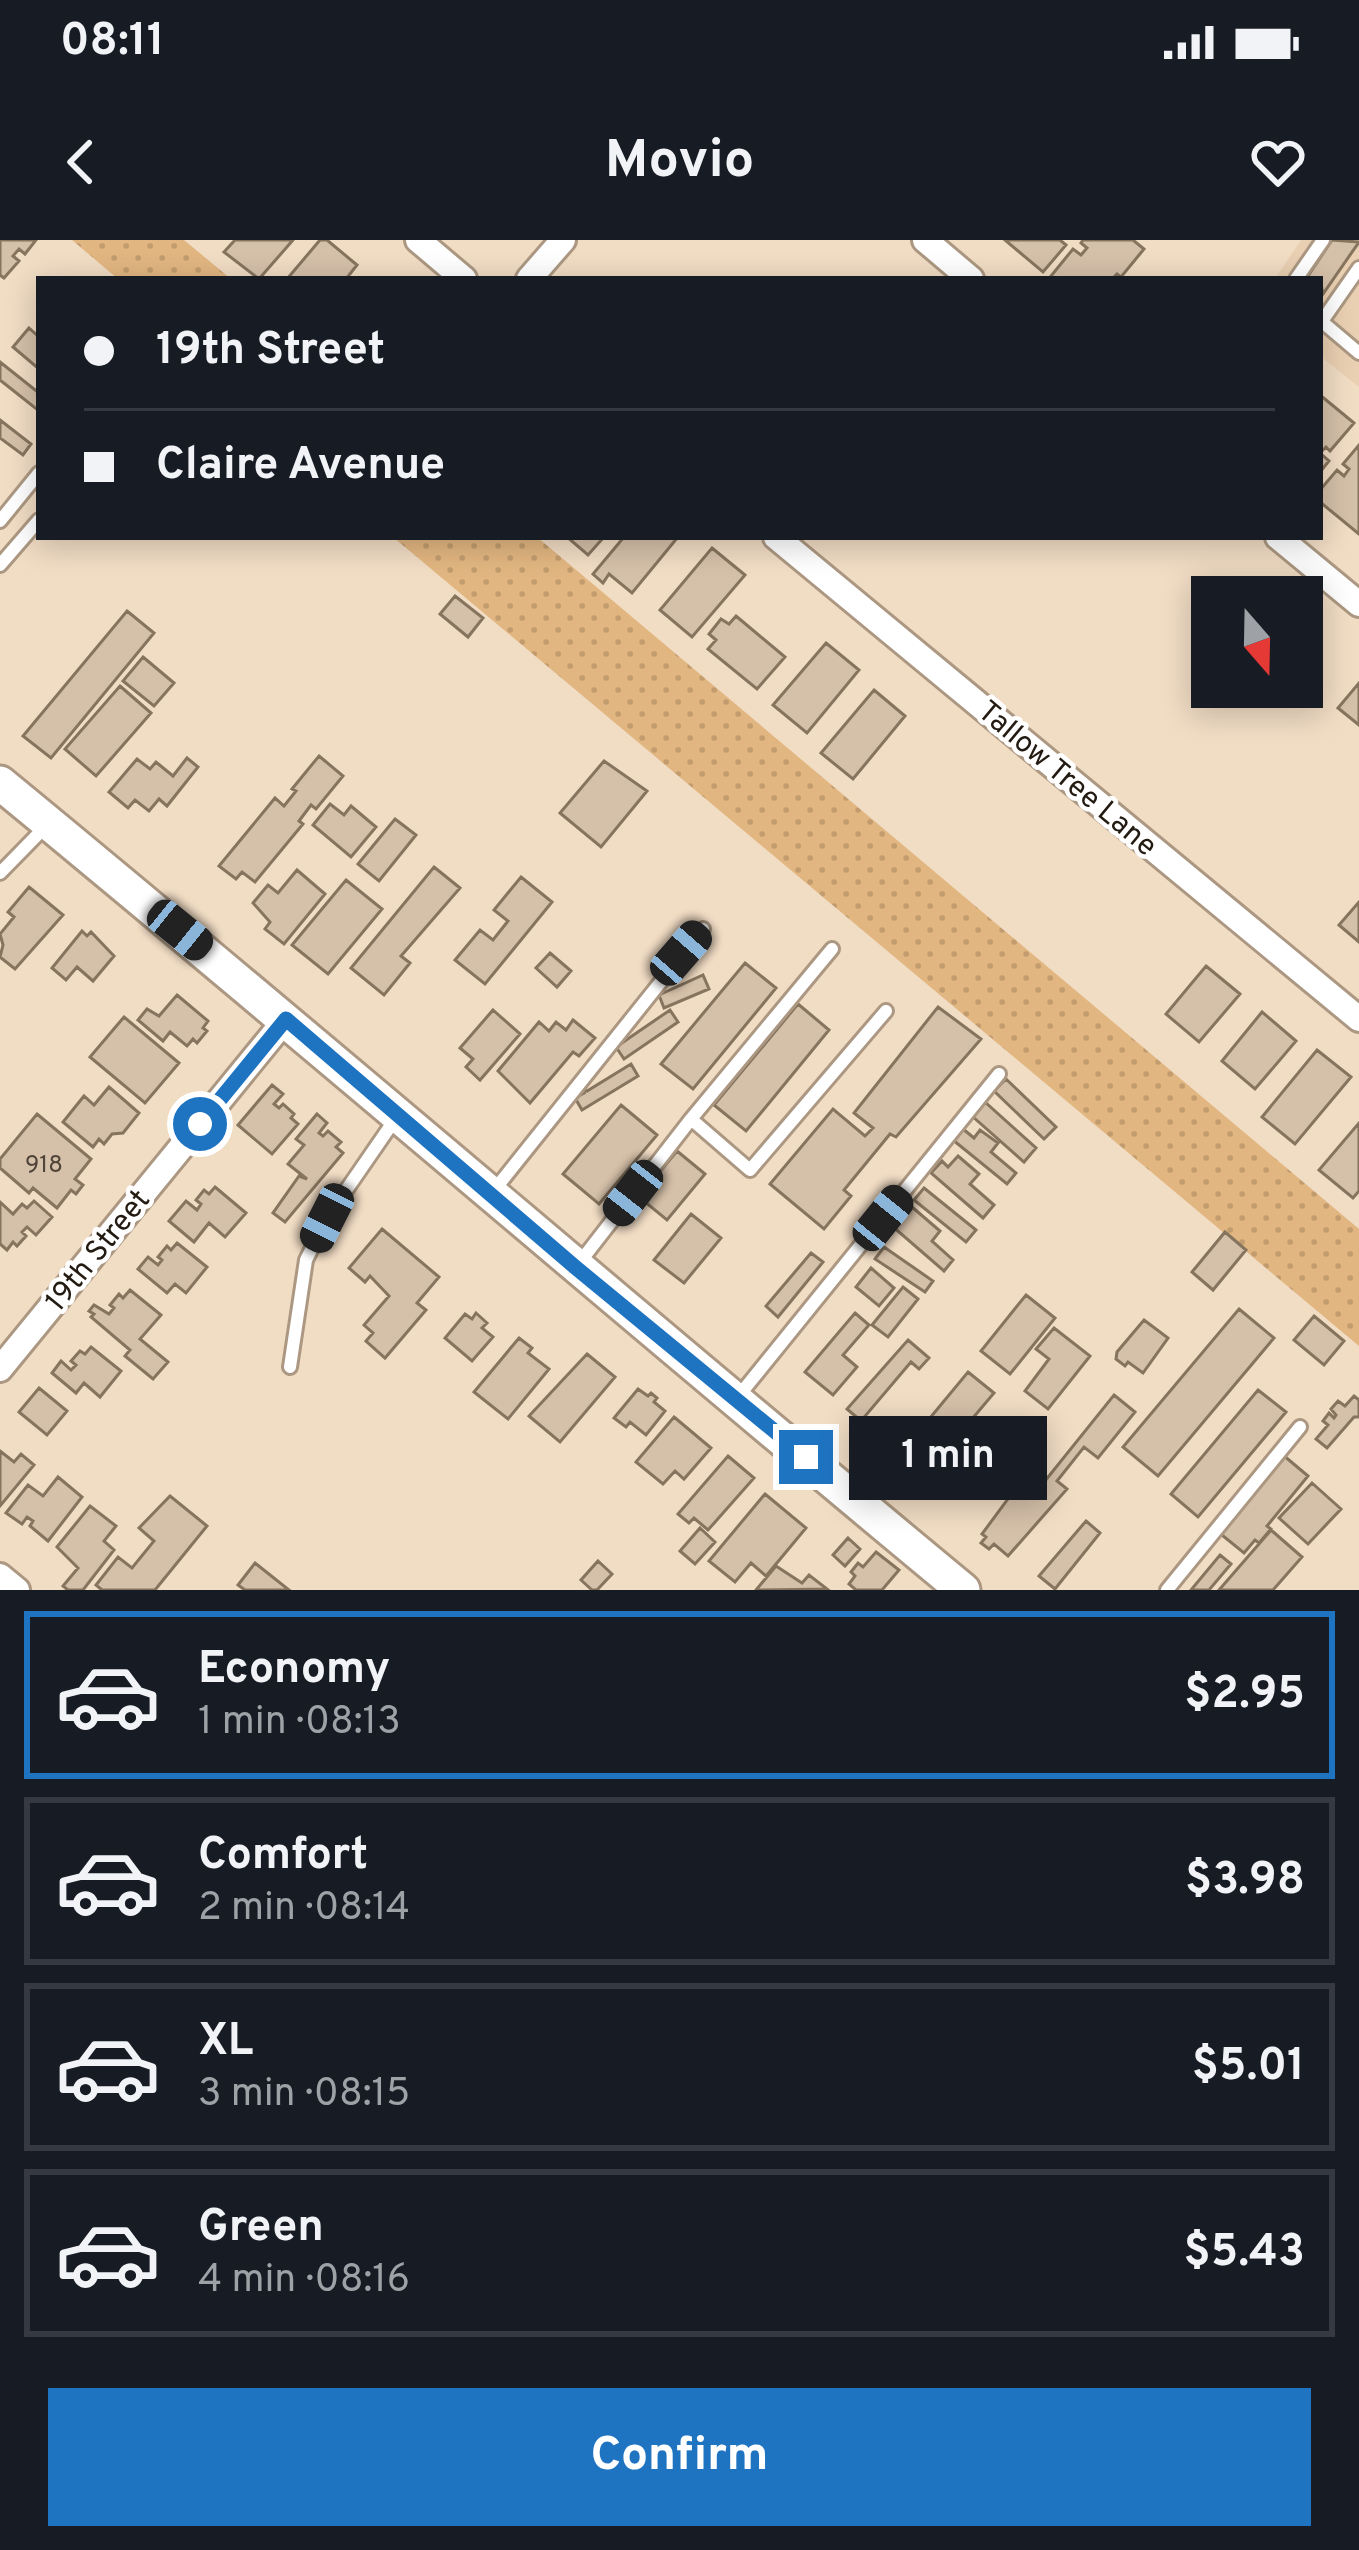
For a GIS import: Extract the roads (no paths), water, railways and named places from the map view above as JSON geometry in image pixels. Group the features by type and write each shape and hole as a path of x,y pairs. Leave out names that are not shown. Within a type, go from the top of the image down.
{"street":[{"path":"418,240 460,276"},
{"path":"532,276 563,240"},
{"path":"925,240 967,276"},
{"name":"Tallow Tree Lane","path":"780,540 1359,1018"},
{"path":"1282,540 1359,604"},
{"path":"0,783 963,1590"},
{"name":"19th Street","path":"0,1369 286,1019"},
{"path":"0,1576 17,1590"}],"lane":[{"path":"1298,276 1323,240"},
{"path":"1323,318 1359,268"},
{"path":"1323,323 1359,353"},
{"path":"0,521 36,477"},
{"path":"0,565 36,523"},
{"path":"0,872 49,824"},
{"path":"491,1194 703,929"},
{"path":"575,1267 832,949"},
{"path":"691,1119 750,1170 886,1011"},
{"path":"737,1398 999,1074"},
{"path":"290,1367 306,1260 327,1218 399,1114"},
{"path":"1166,1590 1300,1427"}]}
